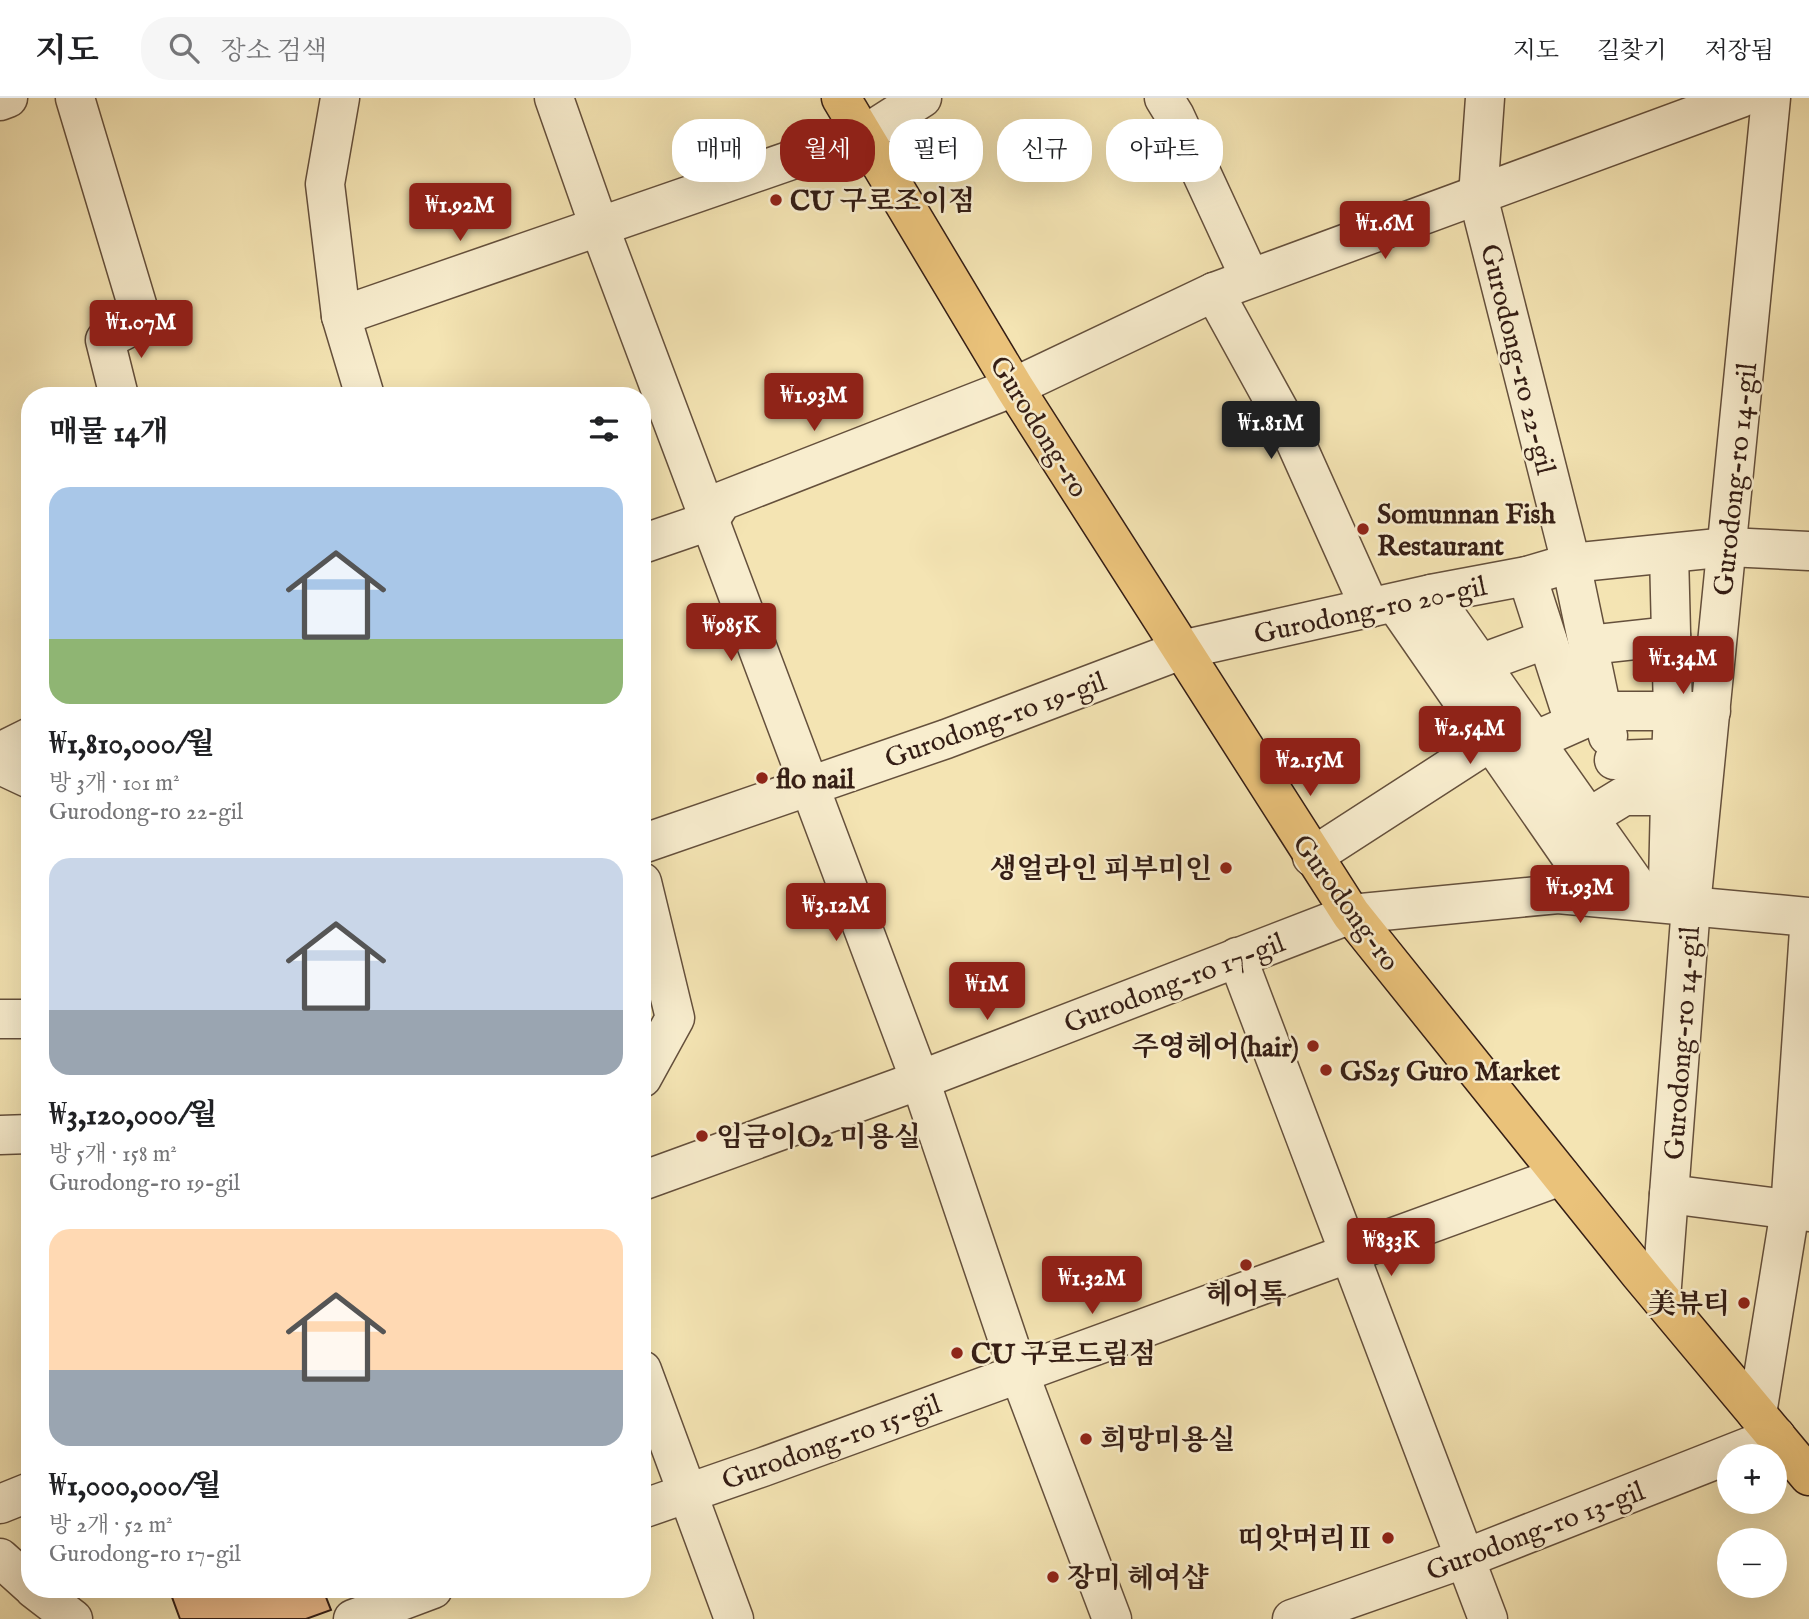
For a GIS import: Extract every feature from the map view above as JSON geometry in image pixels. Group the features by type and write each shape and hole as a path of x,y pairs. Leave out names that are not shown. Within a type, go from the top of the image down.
{"main road":[{"name":"Gurodong-ro","path":"841,98 854,119"},
{"name":"Gurodong-ro","path":"875,153 1014,387 1350,914 1661,1299 1809,1476"}],"street":[{"path":"0,101 8,98"},
{"path":"75,98 142,321 105,340 117,387"},
{"path":"340,98 325,184 341,316 362,387"},
{"path":"554,98 599,226 920,1080 1019,1373 1112,1619"},
{"path":"875,128 922,98"},
{"path":"1164,98 1250,278"},
{"name":"Gurodong-ro 22-gil","path":"1485,98 1478,195 1572,563 1590,645 1588,716"},
{"path":"651,541 709,521 722,501 1014,387 1214,292 1741,98"},
{"name":"Gurodong-ro 14-gil","path":"1661,1299 1669,1194 1646,882 1711,711 1771,98"},
{"path":"341,316 780,164"},
{"path":"1214,292 1382,605 1507,746 1646,882"},
{"name":"Gurodong-ro 20-gil","path":"1181,650 1431,594 1527,576 1572,563 1728,547 1809,551"},
{"path":"1646,882 1670,796 1672,711 1669,554"},
{"path":"1527,576 1547,639 1614,760"},
{"path":"1431,594 1479,664 1507,746 1566,787 1588,818 1646,882"},
{"path":"1590,645 1671,636"},
{"path":"1479,664 1547,639"},
{"name":"Gurodong-ro 19-gil","path":"651,841 946,739 1181,650"},
{"path":"1312,857 1507,746 1588,716 1711,711"},
{"path":"0,752 21,742"},
{"path":"1566,787 1614,760 1671,758"},
{"path":"0,765 21,775"},
{"path":"1588,818 1624,796 1670,796"},
{"name":"Gurodong-ro 17-gil","path":"651,1178 920,1080 1350,914 1558,894 1646,882 1809,917"},
{"path":"651,920 674,1018 651,1060"},
{"path":"1766,1425 1799,1211 1809,930"},
{"path":"1237,957 1488,1619"},
{"path":"0,1019 21,1019"},
{"path":"0,1135 21,1134"},
{"name":"Gurodong-ro 15-gil","path":"651,1506 1561,1176"},
{"name":"Gurodong-ro 14-gil","path":"1669,1194 1799,1211"},
{"path":"651,1394 734,1619"},
{"name":"Gurodong-ro 13-gil","path":"1292,1619 1466,1558 1766,1425"},
{"path":"0,1558 21,1577"},
{"path":"46,1598 73,1619"},
{"path":"353,1619 409,1600"}],"building":[{"path":"172,1598 326,1598 331,1610 306,1619 180,1619"}],"place":[{"name":"CU 구로조이점","path":"776,200"},
{"name":"Somunnan Fish Restaurant","path":"1363,529"},
{"name":"flo nail","path":"762,778"},
{"name":"생얼라인 피부미인","path":"1226,868"},
{"name":"주영헤어(hair)","path":"1313,1046"},
{"name":"GS25 Guro Market","path":"1326,1070"},
{"name":"임금이O2 미용실","path":"702,1136"},
{"name":"헤어톡","path":"1246,1265"},
{"name":"美뷰티","path":"1744,1303"},
{"name":"CU 구로드림점","path":"957,1353"},
{"name":"희망미용실","path":"1086,1439"},
{"name":"띠앗머리Ⅱ","path":"1388,1538"},
{"name":"장미 헤여샵","path":"1053,1577"}]}
